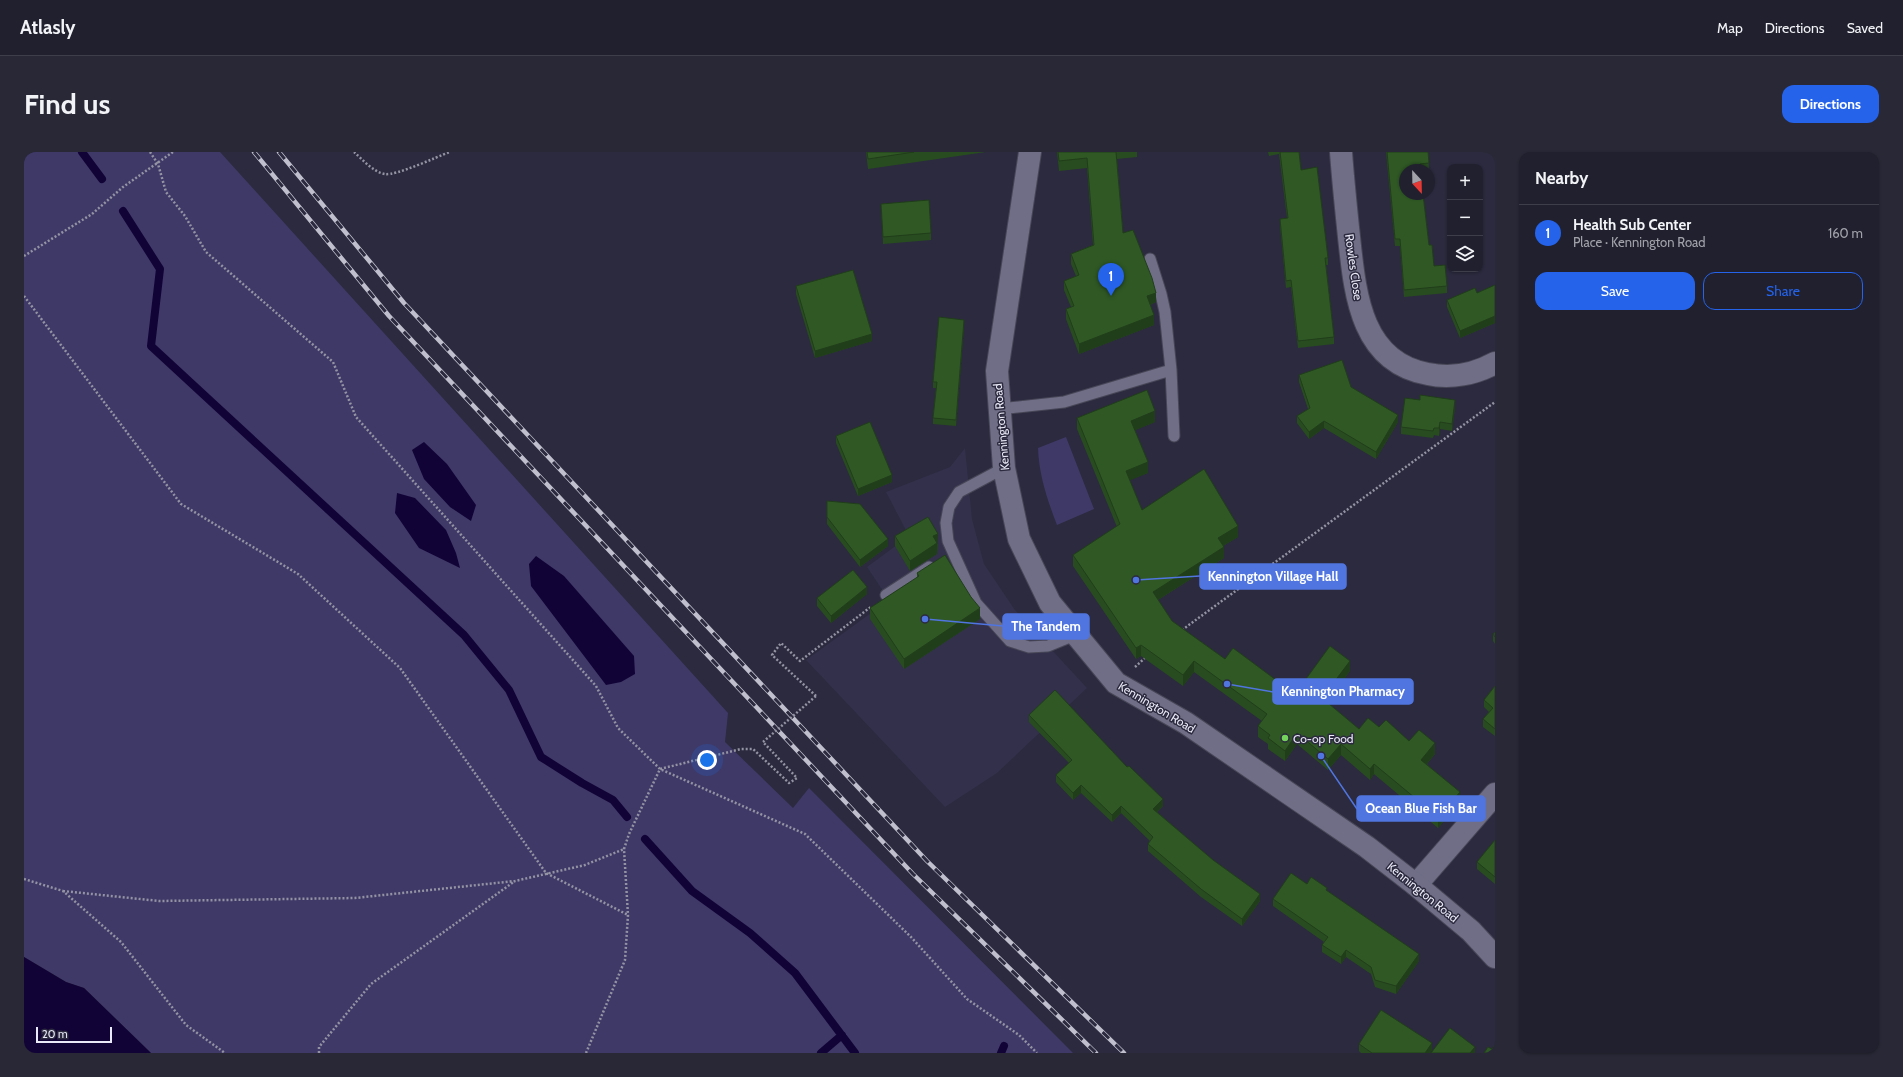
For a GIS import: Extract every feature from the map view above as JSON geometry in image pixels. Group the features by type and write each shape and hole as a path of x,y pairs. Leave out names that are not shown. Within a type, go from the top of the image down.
{"street":[{"name":"Kennington Road","path":"1030,152 997,371 1004,468 1019,538 1050,603 1116,683 1192,727 1329,820 1416,885 1470,931 1495,957"},
{"name":"Rowles Close","path":"1341,152 1354,286 1360,310 1378,344 1395,362 1414,372 1442,377 1471,372 1495,363"},
{"path":"1416,885 1495,794"}],"lane":[{"path":"1150,259 1165,312 1172,370 1174,436"},
{"path":"999,410 1064,402 1172,370"},
{"path":"1004,468 959,492 948,507 946,523 948,541 946,556 976,603 1010,641 1029,647 1048,646 1075,635"},
{"path":"886,595 946,556"}],"path":[{"path":"150,152 158,164 166,192 184,216 206,252 333,362 356,417 596,686 618,728 660,770 805,834 911,937 967,999 1019,1035 1037,1053"},
{"path":"24,256 92,214 123,186 158,164 173,152"},
{"path":"354,152 372,167 384,174 395,173 450,152"},
{"path":"24,296 181,504 298,574 400,668 546,873 628,915"},
{"path":"1178,633 1495,402"},
{"path":"586,1053 625,960 628,915 624,850 637,816 660,770 741,749 753,749 789,783 798,778 763,742 816,696 772,655 781,643 800,661 886,595"},
{"path":"1116,683 1146,657"},
{"path":"24,879 63,891 159,901 354,898 515,881 585,865 624,850"},
{"path":"319,1053 319,1047 371,984 515,881"},
{"path":"63,891 121,942 186,1025 225,1053"}],"shaded area":[{"path":"24,152 220,152 728,713 725,742 793,808 809,788 1073,1053 151,1053 84,988 66,982 24,957"},
{"path":"1066,437 1094,509 1057,525 1044,487 1038,448"},
{"path":"424,442 447,464 476,505 471,521 450,507 424,479 412,450"},
{"path":"965,448 972,519 984,564 1015,610 1087,688 997,773 945,807 806,660 889,600 867,567 909,536 886,492 950,467"},
{"path":"397,493 415,498 446,530 456,553 460,568 419,548 395,513"},
{"path":"536,556 564,576 634,656 635,674 621,682 606,685 531,586 529,564"},
{"path":"24,957 66,982 84,988 151,1053 24,1053"}],"building":[{"path":"867,152 914,152 868,159"},
{"path":"1058,152 1116,152 1123,233 1133,230 1152,278 1156,293 1147,296 1154,315 1079,344 1066,309 1074,306 1064,281 1079,275 1071,254 1094,245 1087,158 1059,161"},
{"path":"1280,152 1299,152 1301,170 1317,167 1328,258 1325,258 1334,337 1298,341 1291,280 1286,281 1280,219 1288,218"},
{"path":"1387,152 1428,152 1429,163 1399,164 1399,200 1424,200 1429,245 1432,245 1434,266 1445,265 1447,286 1404,290 1400,239 1395,239"},
{"path":"929,200 931,233 883,237 881,204"},
{"path":"853,270 872,334 815,351 796,286"},
{"path":"1495,285 1495,316 1460,331 1447,300 1475,288 1477,293"},
{"path":"939,317 964,320 956,420 933,418 937,382 933,382"},
{"path":"1342,360 1351,387 1398,415 1376,452 1324,421 1309,432 1297,416 1310,408 1299,375"},
{"path":"1147,390 1155,411 1131,421 1148,462 1126,471 1142,510 1204,469 1238,526 1218,538 1224,547 1153,592 1172,621 1225,659 1233,648 1295,694 1330,646 1350,661 1322,698 1359,729 1368,718 1379,727 1386,720 1409,741 1419,730 1435,743 1421,760 1460,792 1438,817 1374,764 1370,769 1341,744 1328,759 1297,733 1285,751 1268,738 1270,735 1258,726 1267,714 1194,661 1183,675 1141,645 1136,648 1073,555 1120,524 1077,418"},
{"path":"1420,395 1455,400 1452,424 1440,422 1439,428 1434,428 1433,431 1401,427 1405,398 1420,400"},
{"path":"870,422 892,475 858,489 836,436"},
{"path":"827,501 860,504 888,539 860,560 827,517"},
{"path":"928,517 938,534 933,536 937,543 910,561 895,536"},
{"path":"945,555 971,597 980,608 904,659 870,608 919,576 917,573"},
{"path":"853,570 867,587 831,616 817,598"},
{"path":"1495,686 1495,729 1483,719 1493,708 1484,700"},
{"path":"1055,690 1127,767 1129,766 1163,799 1153,809 1213,860 1260,894 1242,919 1201,889 1148,844 1153,837 1121,806 1112,815 1081,785 1073,793 1056,775 1072,760 1029,715"},
{"path":"1495,840 1495,877 1477,862"},
{"path":"1291,873 1307,884 1311,877 1327,888 1326,890 1419,954 1396,986 1375,980 1371,967 1346,950 1341,957 1322,945 1328,937 1273,899"},
{"path":"1381,1010 1432,1043 1425,1053 1372,1053 1359,1044"},
{"path":"1450,1028 1475,1047 1470,1053 1431,1053"},
{"path":"1495,1045 1495,1053 1484,1053 1488,1047 1492,1049"}],"waterway":[{"path":"82,152 102,179"},
{"path":"123,211 160,269 151,346 464,635 509,690 541,757 582,783 613,800 627,817"},
{"path":"645,839 692,891 750,933 795,973 855,1053"},
{"path":"821,1053 842,1035"},
{"path":"1001,1053 1004,1046"}],"railway":[{"path":"254,152 389,316 913,874 1096,1053"},
{"path":"279,152 404,303 927,861 1124,1053"}],"place":[{"name":"Health Sub Center","path":"1111,296"},
{"name":"Kennington Village Hall","path":"1136,580"},
{"name":"The Tandem","path":"925,619"},
{"name":"Kennington Pharmacy","path":"1227,684"},
{"name":"Co-op Food","path":"1285,738"},
{"name":"Ocean Blue Fish Bar","path":"1321,756"}]}
